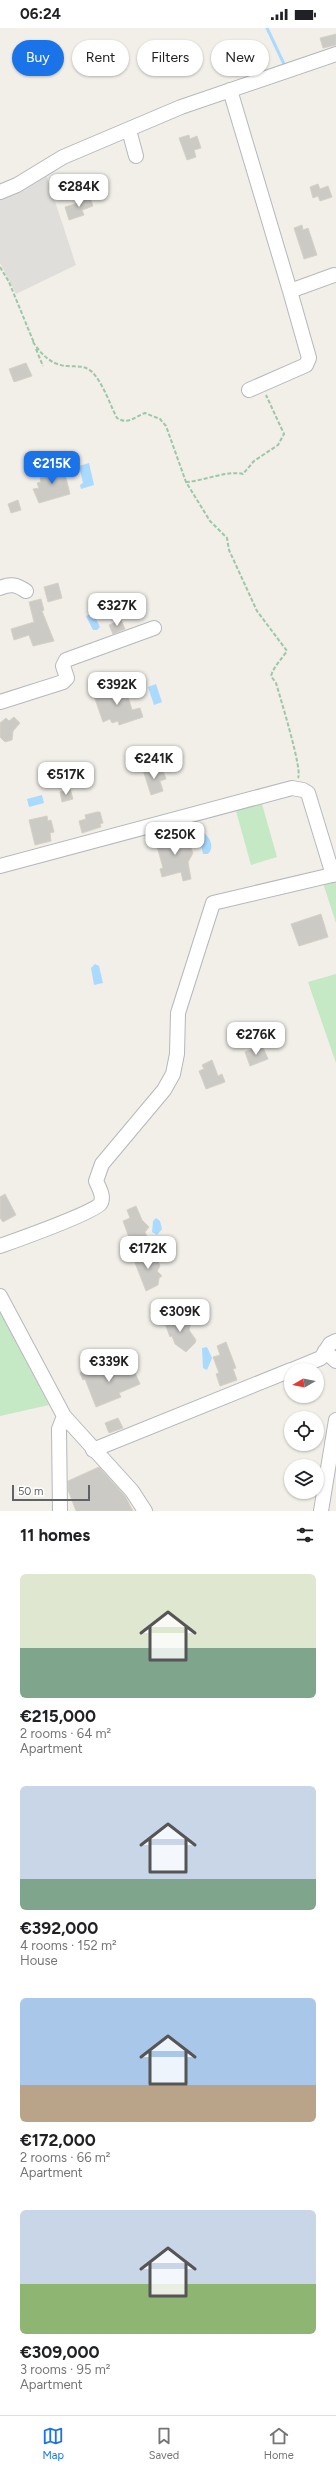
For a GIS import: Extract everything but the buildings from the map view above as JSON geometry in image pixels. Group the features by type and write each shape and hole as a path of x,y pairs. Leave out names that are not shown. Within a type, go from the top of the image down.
{"street":[{"path":"0,192 17,185 63,157 181,107 336,54"},
{"path":"230,90 309,358 306,365 255,388"},
{"path":"129,130 136,156"},
{"path":"290,291 334,275"},
{"path":"0,588 10,585 18,586 26,591"},
{"path":"0,702 63,682 67,678 63,666 66,660 154,628"},
{"path":"0,866 292,788 303,790 308,793 334,875 213,903 178,1013 177,1054 173,1074 164,1090 102,1164 96,1181 102,1196 101,1203 98,1207 0,1246"},
{"path":"0,1296 64,1416 93,1450 132,1491 145,1511"},
{"path":"308,1363 321,1358 325,1351 336,1341"},
{"path":"325,1351 336,1361"},
{"path":"93,1450 284,1373"},
{"path":"60,1511 59,1429 64,1416"},
{"path":"321,1511 336,1420"}],"path":[{"path":"0,267 9,282 43,366"},
{"path":"33,342 41,355 56,363 67,366 76,365 91,372 117,418 122,422 128,422 145,413 160,419 169,433 186,482 210,521 227,538 229,550 257,611 287,651 281,661 274,667 271,676 276,683 298,760 300,775 292,788"},
{"path":"186,482 207,480 235,472 243,474 254,461 278,445 284,434 255,388"}],"shaded area":[{"path":"46,174 76,265 16,294 0,263 0,198"}],"green space":[{"path":"262,804 277,857 251,865 236,811"},
{"path":"336,877 336,923 322,880"},
{"path":"336,974 336,1063 308,982"},
{"path":"0,1312 49,1405 0,1416"}],"water":[{"path":"89,463 94,485 81,489 80,485 83,483 79,466"},
{"path":"93,613 100,627 97,630 93,630 86,616"},
{"path":"156,684 162,702 154,705 148,687"},
{"path":"42,795 44,803 29,807 27,799"},
{"path":"202,832 211,842 211,848 208,854 203,854 201,844 196,837"},
{"path":"95,964 99,966 103,983 94,985 91,968"},
{"path":"156,1218 160,1221 162,1229 157,1235 152,1232 153,1221"},
{"path":"207,1347 212,1358 207,1370 203,1368 202,1348"}],"waterway":[{"path":"267,28 284,64"}]}
